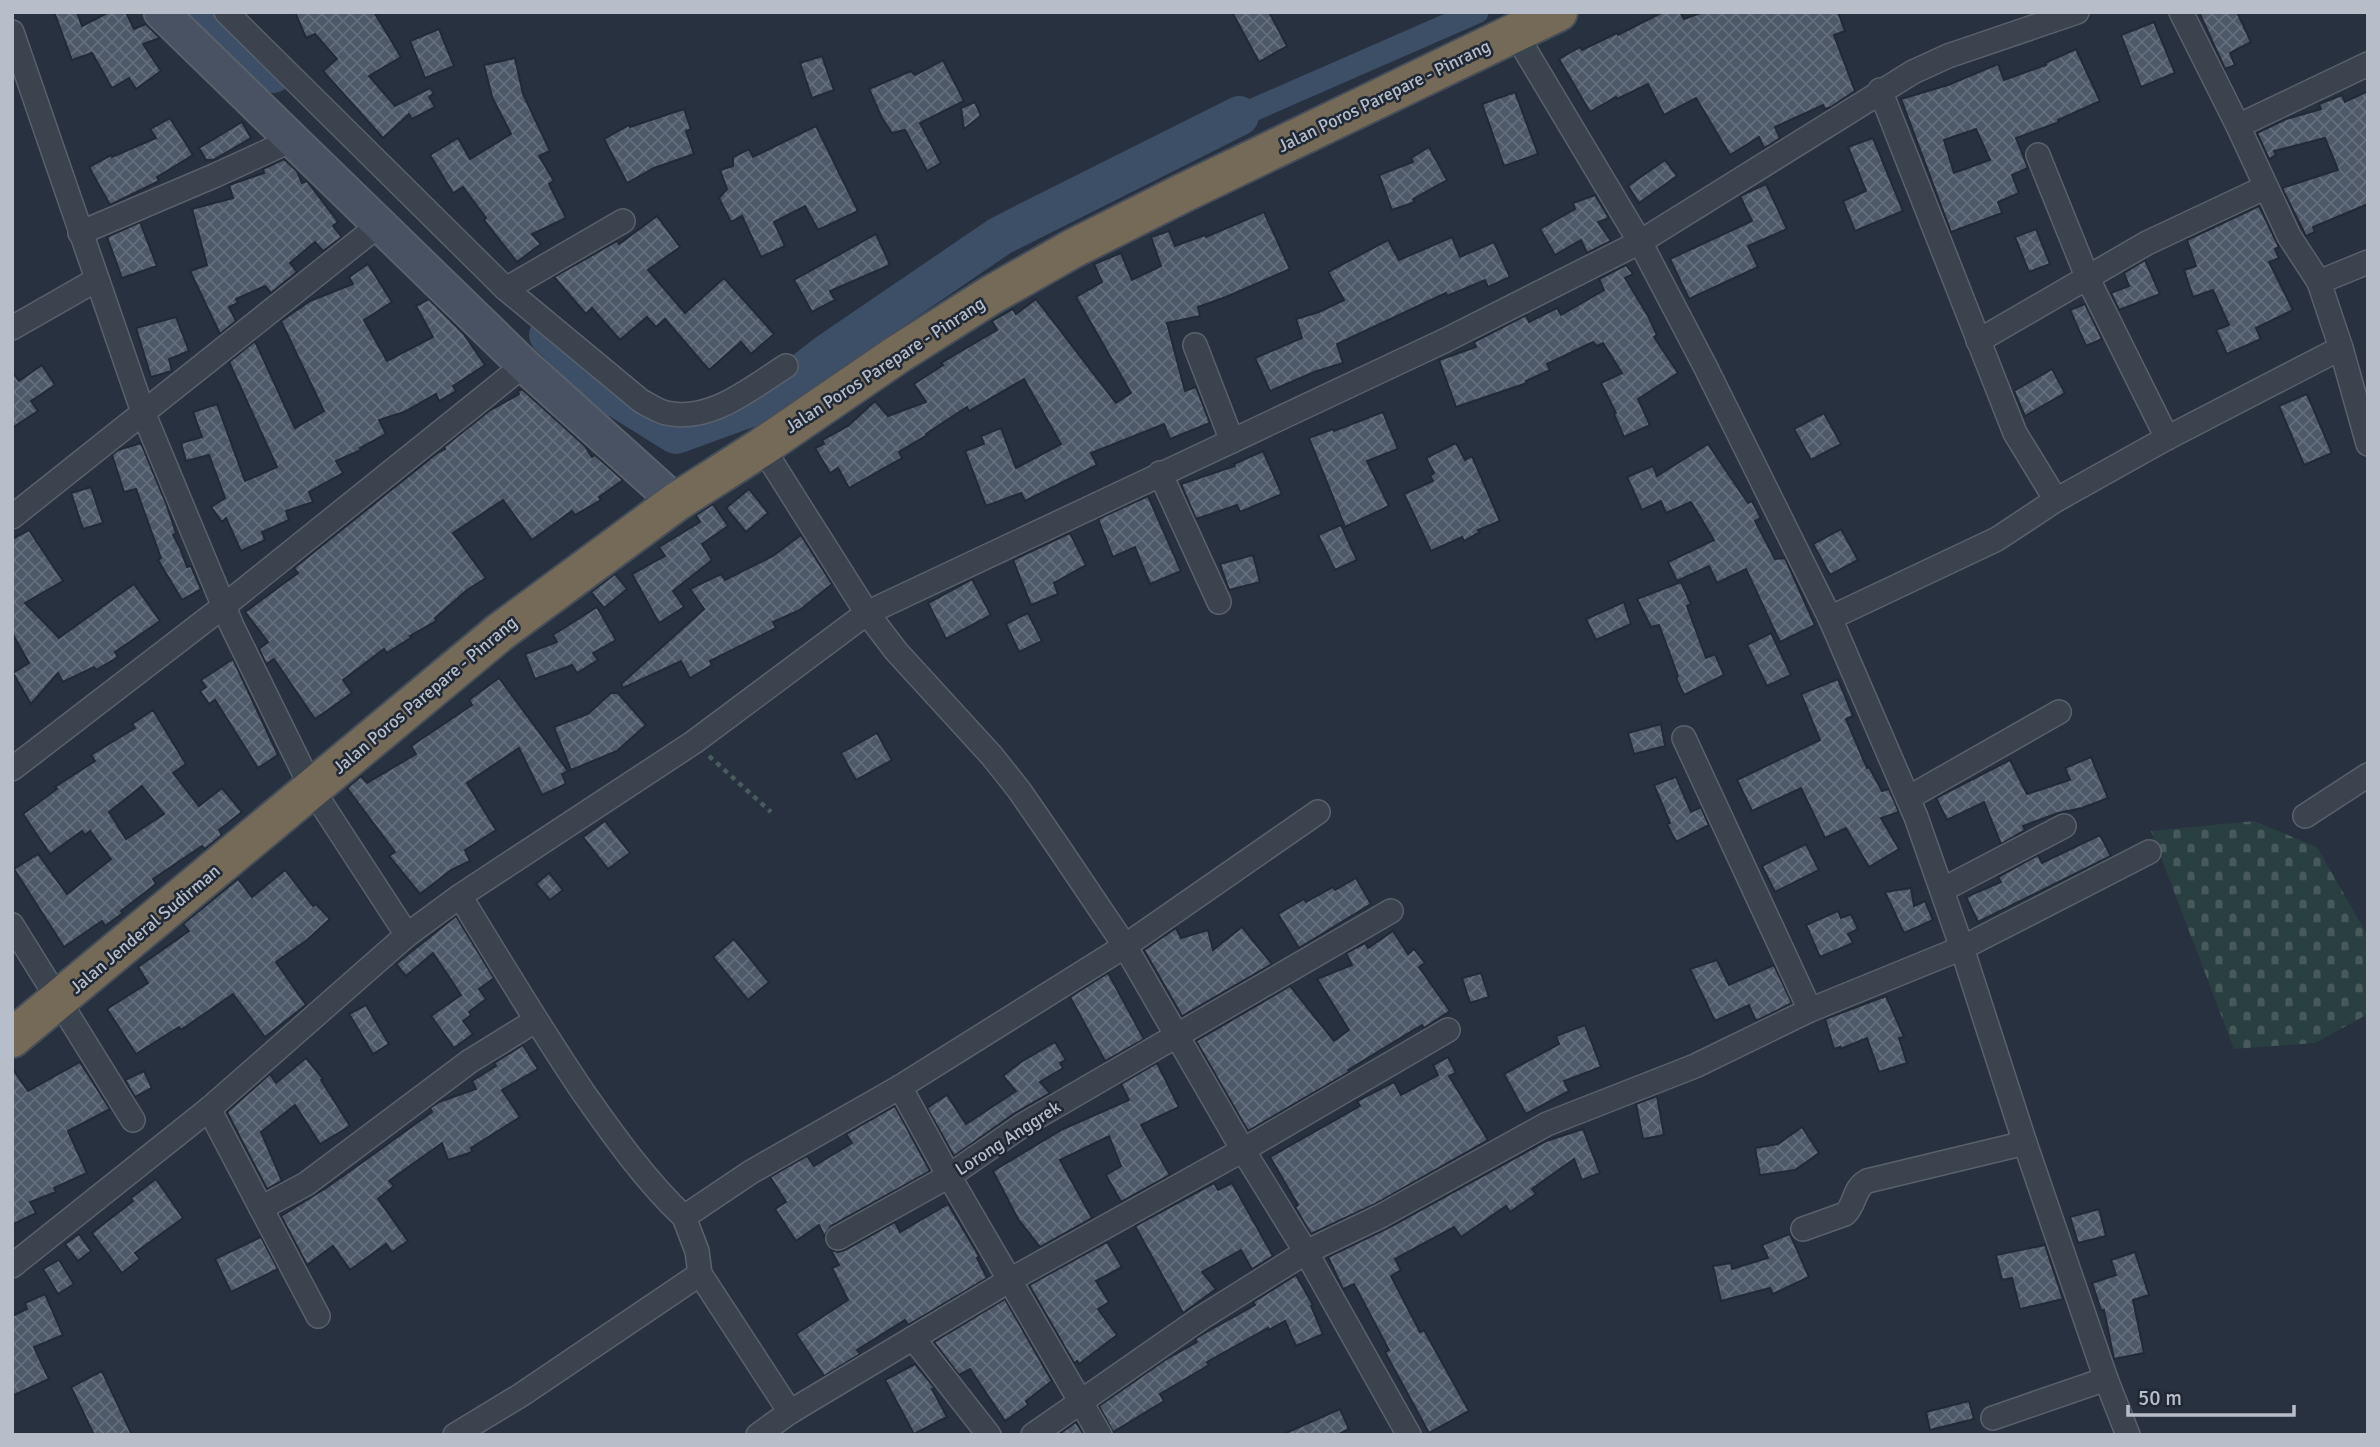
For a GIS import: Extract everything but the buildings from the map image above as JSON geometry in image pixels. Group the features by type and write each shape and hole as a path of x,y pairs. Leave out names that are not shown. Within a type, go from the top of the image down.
{"highway":[{"name":"Jalan Poros Parepare - Pinrang","path":"277,818 500,632 676,502 991,295 1183,193 1558,12"},
{"name":"Jalan Jenderal Sudirman","path":"12,1038 277,818"}],"street":[{"path":"161,12 524,365 676,502"},
{"path":"226,12 506,289 640,401 664,412 682,415 706,412 733,399 786,366"},
{"path":"12,1266 209,1109 407,935 460,896 694,742 867,613 1446,340 1640,242 1726,191 1880,90 1913,72 1948,56 2077,12"},
{"path":"2181,12 2289,236 2319,282 2368,444"},
{"path":"12,32 143,412 232,626 312,789 407,935"},
{"path":"1515,33 1640,242 1830,618 1908,798 1942,890 2025,1143 2106,1379 2128,1435"},
{"path":"2238,126 2368,64"},
{"path":"1880,90 2015,433 2056,500"},
{"path":"80,233 292,140"},
{"path":"2038,155 2088,279 2167,438"},
{"path":"1978,341 2147,243 2266,187"},
{"path":"506,289 623,221"},
{"path":"12,517 379,225"},
{"path":"2319,282 2368,262"},
{"path":"12,328 96,280"},
{"path":"1195,345 1232,441"},
{"path":"1830,618 1997,539 2056,500 2167,438 2341,348"},
{"path":"12,769 224,606 524,365"},
{"path":"762,447 867,613 896,651 992,756 1019,790 1125,946 1243,1150 1306,1252 1409,1435"},
{"path":"1160,473 1219,603"},
{"path":"1908,798 2059,712"},
{"path":"1684,738 1810,1010"},
{"path":"2305,816 2368,775"},
{"path":"684,1217 751,1172 900,1087 1125,946 1318,812"},
{"path":"1942,890 2064,826"},
{"path":"1033,1435 1201,1318 1306,1252 1381,1216 1547,1124 1695,1066 1810,1010 1962,948 2149,852"},
{"path":"460,896 535,1021 637,1166 684,1217 697,1251 700,1274 790,1412"},
{"name":"Lorong Anggrek","path":"838,1238 949,1176 1023,1125 1391,911"},
{"path":"12,925 133,1120"},
{"path":"261,1208 306,1184 470,1061 535,1021"},
{"path":"758,1435 790,1412 1010,1280 1243,1150 1448,1030"},
{"path":"900,1087 1100,1435"},
{"path":"209,1109 317,1316"},
{"path":"1803,1229 1849,1211 1856,1191 1867,1181 2025,1143"},
{"path":"455,1435 521,1395 700,1274"},
{"path":"913,1338 989,1435"},
{"path":"1993,1418 2106,1379"}],"path":[{"path":"694,742 771,812"}],"green space":[{"path":"2254,821 2317,847 2368,936 2368,1014 2315,1043 2234,1049 2151,831"}],"waterway":[{"path":"209,12 273,73"},
{"path":"1239,116 1477,12"},
{"path":"549,335 610,393 676,434 767,401 827,354 1000,236 1239,116"}]}
